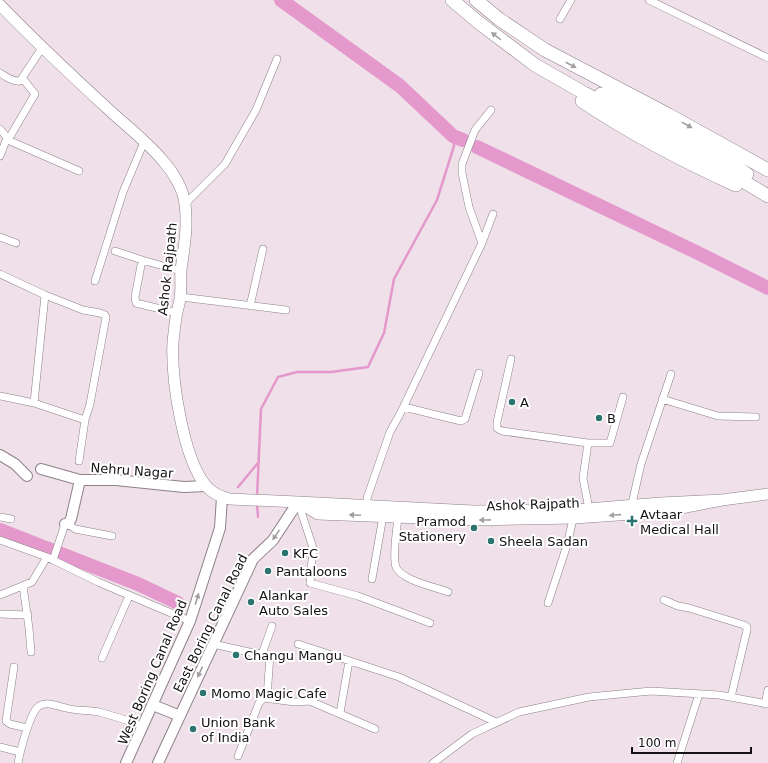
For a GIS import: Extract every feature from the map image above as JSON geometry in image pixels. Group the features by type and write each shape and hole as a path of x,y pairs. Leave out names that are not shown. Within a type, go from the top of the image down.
{"highway":[{"path":"445,0 464,10"},
{"path":"452,0 516,52 551,75 696,153 768,198"},
{"path":"476,0 499,19 541,48 670,115 745,157 768,167"},
{"path":"551,75 597,92 660,121 711,150 768,189"},
{"path":"551,75 617,105 700,148 768,192"},
{"path":"745,157 768,174"}],"main road":[{"name":"Ashok Rajpath","path":"0,5 42,48 164,162 183,192 187,222 186,245 181,271 181,297 177,313 173,344 174,369 180,416 190,457 206,486 210,490 222,497 244,500 472,511 574,514 589,509 661,512 722,500 768,494"},
{"path":"0,455 15,464 26,476"},
{"path":"41,469 80,480"},
{"name":"Nehru Nagar","path":"67,524 71,520 80,480 116,480 184,487 206,486"},
{"name":"West Boring Canal Road","path":"126,763 190,622 218,536 222,510 222,497"},
{"name":"Ashok Rajpath","path":"298,502 318,514 472,520 631,510"},
{"name":"East Boring Canal Road","path":"158,763 253,559 273,540 298,502"},
{"path":"153,705 180,716"}],"street":[{"path":"560,19 570,0"},
{"path":"649,0 768,58"},
{"path":"0,73 16,82 20,81 23,79 42,48"},
{"path":"185,204 225,164 256,110 277,59"},
{"path":"0,156 34,94 23,79"},
{"path":"482,243 469,207 462,173 462,164 475,130 491,110"},
{"path":"0,128 8,139 79,171"},
{"path":"95,281 123,192 144,142"},
{"path":"367,506 367,498 390,432 404,407 482,243 493,214"},
{"path":"0,237 16,243"},
{"path":"250,306 263,249"},
{"path":"115,251 181,271"},
{"path":"142,260 135,297 136,303 177,313"},
{"path":"0,274 46,295 83,310 100,313 106,317 90,404 85,420 79,461"},
{"path":"34,403 46,295"},
{"path":"181,297 286,310"},
{"path":"511,359 497,422 497,428 502,431 588,443 610,443 622,397"},
{"path":"404,407 461,421 465,419 479,373"},
{"path":"631,510 640,464 671,374"},
{"path":"0,396 34,403 85,420"},
{"path":"662,399 718,416 756,417"},
{"path":"588,443 583,478 589,509"},
{"path":"298,502 314,548 310,583 358,596 430,623"},
{"path":"548,603 567,545 574,514"},
{"path":"372,579 383,516"},
{"path":"0,517 11,519"},
{"path":"398,517 395,556 396,568 405,576 448,592"},
{"path":"0,595 32,582 52,557 67,524 75,529 112,536"},
{"path":"0,540 52,557 130,596 190,622"},
{"path":"23,586 28,615 31,652"},
{"path":"102,658 130,596"},
{"path":"664,600 678,606 689,608 747,627 731,697"},
{"path":"0,614 28,615"},
{"path":"262,654 272,626"},
{"path":"213,644 270,655 268,697"},
{"path":"298,644 398,677 496,722"},
{"path":"340,713 349,661"},
{"path":"14,666 6,721 10,724 27,728"},
{"path":"433,763 472,734 518,712 589,697 651,691 719,695 766,704 768,690"},
{"path":"677,763 699,694"},
{"path":"238,756 259,703 264,698 268,697 294,702 310,701 375,729"},
{"path":"18,763 27,728 39,705 54,704 66,708 99,712 143,726"},
{"path":"0,747 20,752"}],"waterway":[{"path":"281,0 400,86 453,136 463,140"},
{"path":"257,497 261,409 278,377 297,372 331,372 368,367 384,333 394,279 437,200 454,146 453,136"},
{"path":"477,147 768,288"},
{"path":"238,487 258,463"},
{"path":"257,504 258,517"},
{"path":"0,530 138,584 178,603"}],"place":[{"name":"A","path":"512,402"},
{"name":"B","path":"599,418"},
{"name":"Avtaar Medical Hall","path":"632,521"},
{"name":"Pramod Stationery","path":"474,528"},
{"name":"Sheela Sadan","path":"491,541"},
{"name":"KFC","path":"285,553"},
{"name":"Pantaloons","path":"268,571"},
{"name":"Alankar Auto Sales","path":"251,602"},
{"name":"Changu Mangu","path":"236,655"},
{"name":"Momo Magic Cafe","path":"203,693"},
{"name":"Union Bank of India","path":"193,729"}]}
